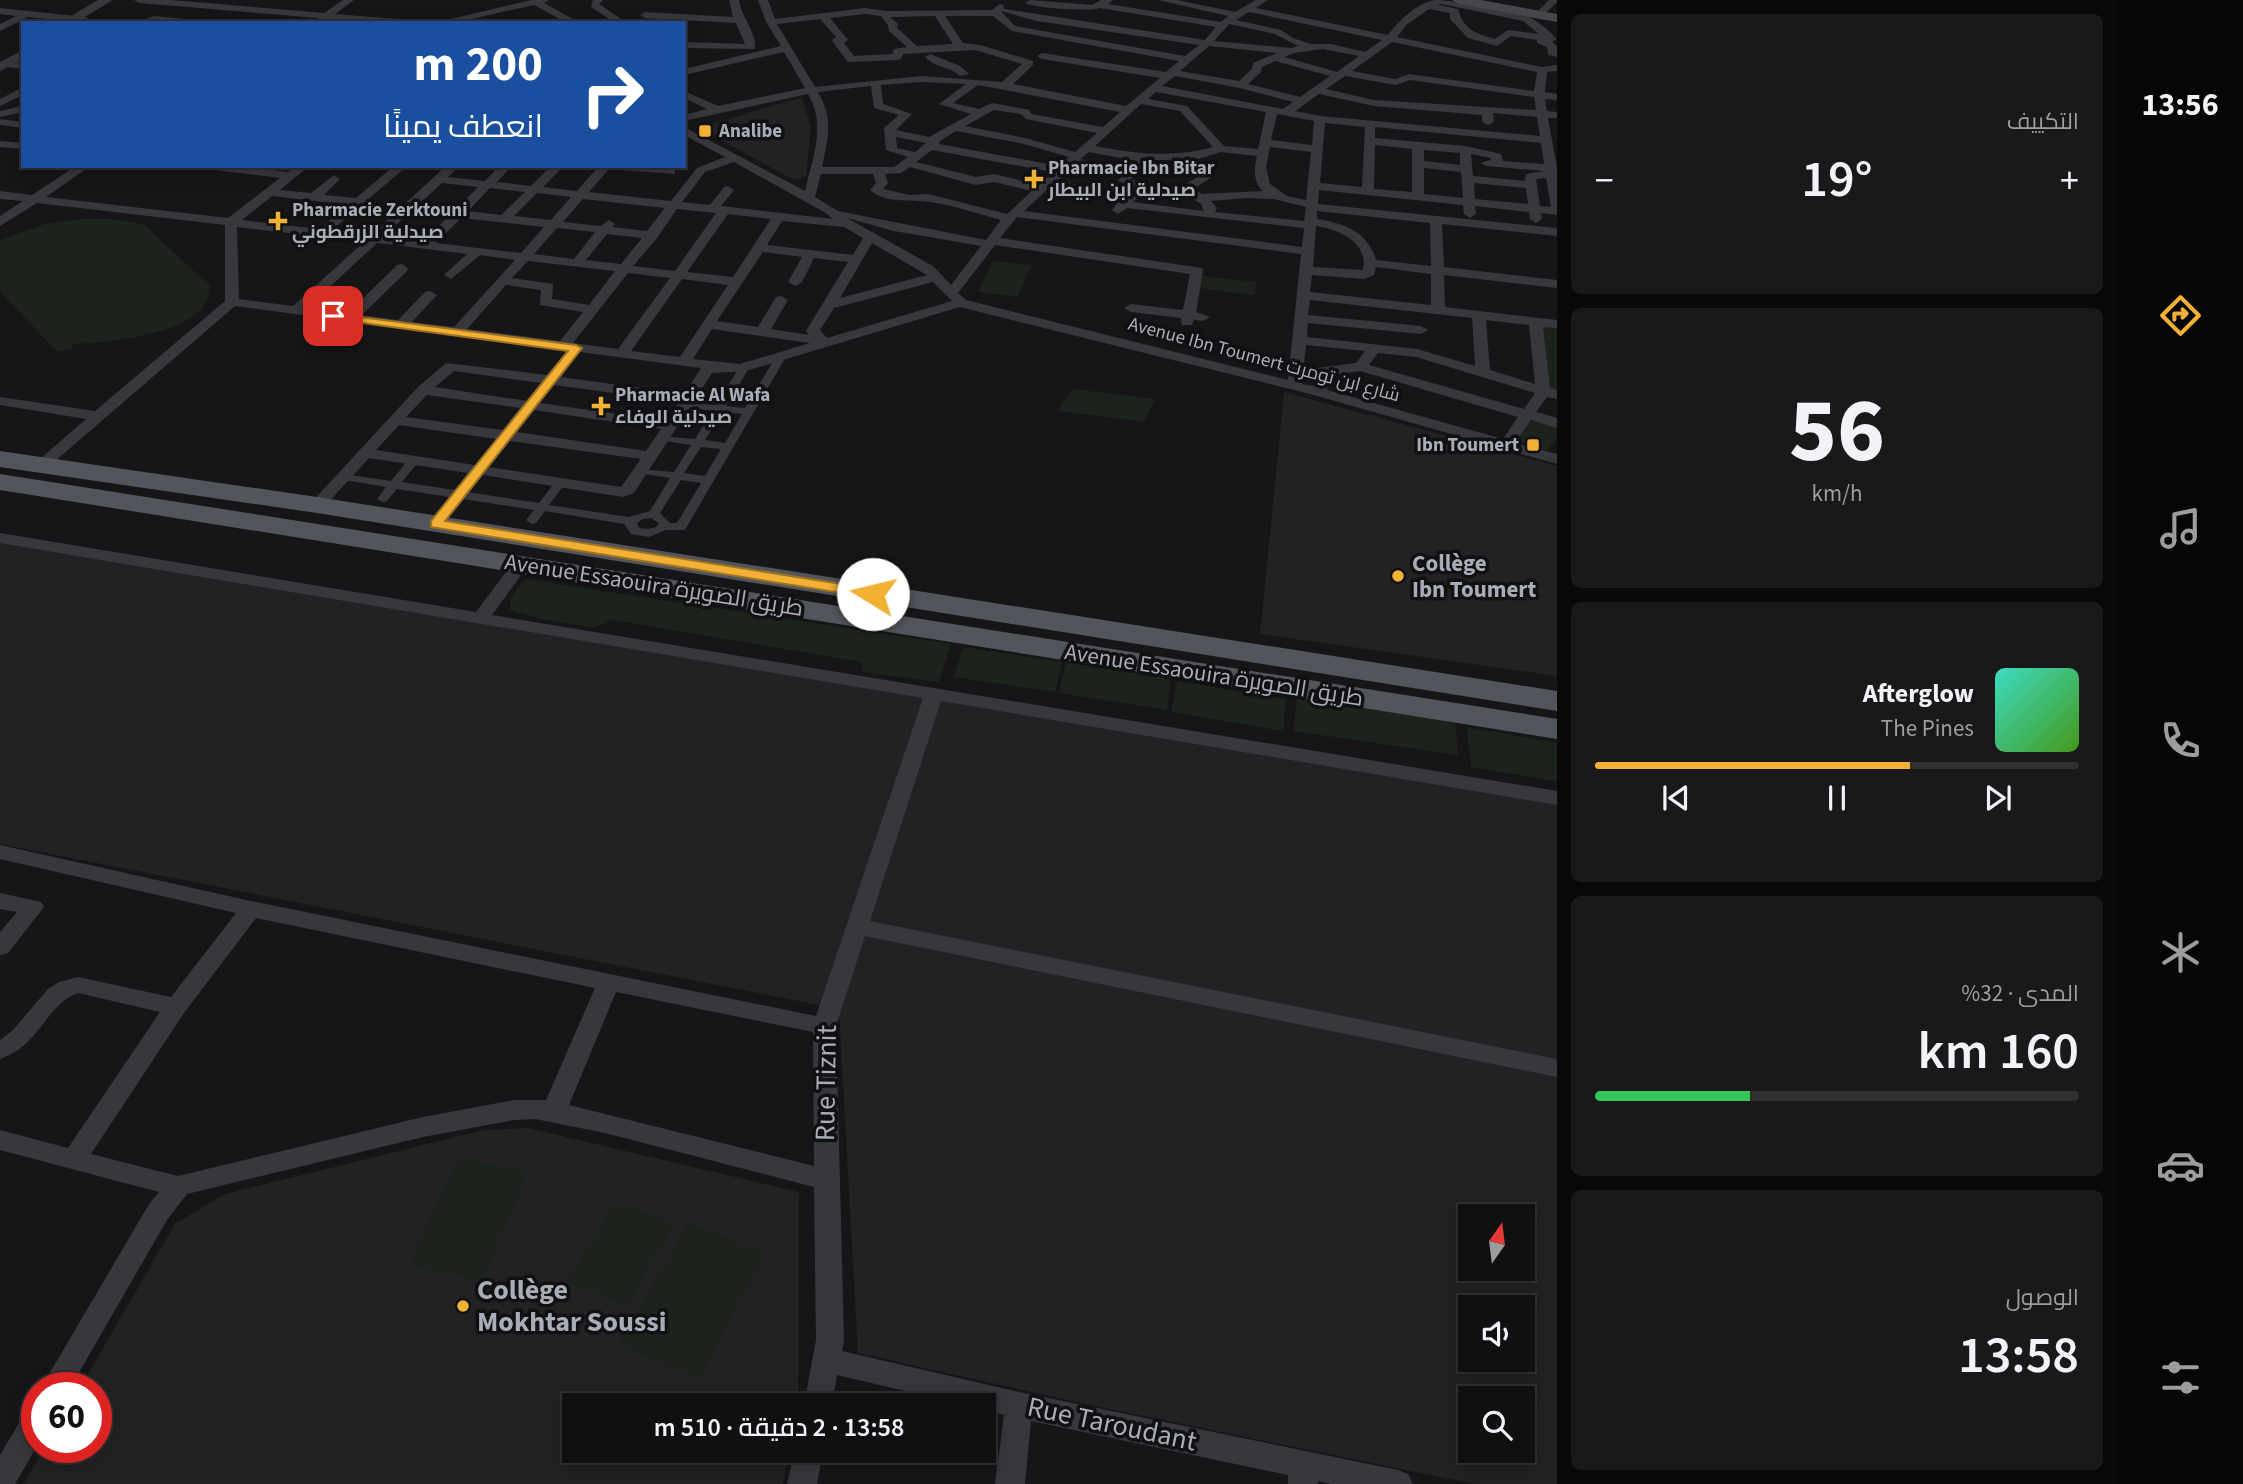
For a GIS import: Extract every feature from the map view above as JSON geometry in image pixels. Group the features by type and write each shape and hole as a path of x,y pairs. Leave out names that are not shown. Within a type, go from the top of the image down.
{"main road":[{"path":"1459,0 1540,8 1557,18"},
{"name":"Avenue Essaouira طريق الصويرة","path":"0,459 317,505 1557,701"},
{"name":"Avenue Essaouira طريق الصويرة","path":"0,482 1557,729"}],"street":[{"path":"75,21 107,0"},
{"path":"0,11 75,21 120,0"},
{"path":"139,0 351,21"},
{"path":"321,20 349,0"},
{"path":"598,0 594,5 619,21"},
{"path":"734,0 738,20 752,42 750,48"},
{"path":"763,0 771,22 818,98 824,121 817,170 809,199"},
{"path":"771,22 865,10 890,0"},
{"path":"1163,0 1244,12 1542,70 1557,68"},
{"path":"653,514 743,370 956,298 990,242 1012,215 1128,110 1208,43 1225,23 1263,0"},
{"path":"448,21 540,1 572,21"},
{"path":"865,10 886,13 937,12 1002,8 1023,1 1093,8 1104,3 1278,32 1289,40 1307,46"},
{"path":"1286,112 1390,39 1403,23 1427,6 1443,1 1526,19 1552,39"},
{"path":"1540,8 1553,1"},
{"path":"977,2 1208,43 1290,51"},
{"path":"1427,6 1455,11 1455,19 1468,34 1479,39 1497,43 1508,33 1552,39"},
{"path":"1002,8 1006,34"},
{"path":"937,12 960,46"},
{"path":"886,13 885,18 893,24 892,29 905,37 914,49"},
{"path":"0,28 26,14"},
{"path":"645,15 738,20"},
{"path":"823,16 843,40 837,40 852,60 897,57 898,51 960,46 991,51 1029,63"},
{"path":"148,21 177,21"},
{"path":"1004,86 1029,63 1091,24"},
{"path":"686,40 692,31"},
{"path":"733,33 747,34"},
{"path":"1006,34 1067,39 1188,60"},
{"path":"991,51 1006,34"},
{"path":"1552,39 1541,41 1552,46 1552,53 1557,54"},
{"path":"686,43 750,48 766,53"},
{"path":"1241,85 1257,70 1257,65 1307,46 1328,46 1367,55"},
{"path":"2,63 21,48"},
{"path":"686,72 787,48"},
{"path":"1456,52 1466,86"},
{"path":"2,63 21,55"},
{"path":"1042,56 1241,85 1301,101"},
{"path":"930,57 937,65 960,69 972,81"},
{"path":"1274,58 1339,74 1392,82 1409,77 1557,97"},
{"path":"2,63 21,66"},
{"path":"1315,186 1557,210 1549,134 1539,95 1542,70"},
{"path":"686,118 813,89 927,80 972,81 1128,110"},
{"path":"972,81 944,104 981,113"},
{"path":"876,84 878,106 908,114 891,127 890,132 892,150 913,159 976,181 994,178 1046,185 1124,203 1345,228 1361,243 1371,263 1369,272 1364,275 1307,271"},
{"path":"1154,88 1320,119 1489,134 1549,134"},
{"path":"1317,90 1374,103 1557,115"},
{"path":"0,103 21,91"},
{"path":"686,95 717,110"},
{"path":"1183,108 1197,96"},
{"path":"1140,101 1183,108 1221,149"},
{"path":"817,170 897,171 931,144 992,106 1026,113 1025,116 1106,131"},
{"path":"1442,108 1444,130"},
{"path":"0,114 21,109"},
{"path":"1272,110 1261,167 1264,186 1287,201 1557,232"},
{"path":"1487,112 1489,134"},
{"path":"1295,386 1320,119"},
{"path":"0,122 21,125"},
{"path":"1368,191 1370,124"},
{"path":"956,128 1026,141 1074,159 1130,173"},
{"path":"686,131 828,209 870,237 942,270 956,298"},
{"path":"890,132 931,144 1074,159 1189,157 1221,149 1318,149"},
{"path":"1370,141 1418,144 1530,188 1556,194"},
{"path":"0,144 21,146"},
{"path":"1418,144 1418,196"},
{"path":"1189,157 1187,164 1198,169 1206,179 1184,189 1211,208 1213,239"},
{"path":"436,524 552,379 593,310 703,169 735,158"},
{"path":"1107,226 1124,203 1142,187 1124,181 1146,159"},
{"path":"1418,164 1497,163 1551,171"},
{"path":"1467,165 1471,224"},
{"path":"0,222 81,168"},
{"path":"223,168 290,176"},
{"path":"230,222 300,168"},
{"path":"322,233 399,168"},
{"path":"296,311 451,168"},
{"path":"426,246 504,168"},
{"path":"504,219 556,168"},
{"path":"456,333 606,168"},
{"path":"646,181 656,168 671,172"},
{"path":"878,171 882,183 876,190 910,199 928,198 1012,215 1307,251"},
{"path":"1537,230 1530,188 1531,175 1551,171"},
{"path":"313,198 334,179"},
{"path":"439,179 847,224"},
{"path":"621,355 678,276 719,210 728,190"},
{"path":"270,192 357,202"},
{"path":"1199,198 1247,194 1277,195"},
{"path":"0,195 738,282"},
{"path":"828,209 894,227 1194,269 1198,273 1187,318"},
{"path":"459,214 554,225 606,227 653,235"},
{"path":"683,363 778,217"},
{"path":"1436,220 1438,310"},
{"path":"230,222 232,302"},
{"path":"576,264 606,227"},
{"path":"823,341 813,331 870,237"},
{"path":"760,248 856,259"},
{"path":"452,275 476,252"},
{"path":"794,282 810,254"},
{"path":"1371,263 1557,284"},
{"path":"829,305 942,270 975,265"},
{"path":"351,318 402,268"},
{"path":"503,281 548,287 545,302 593,310"},
{"path":"401,326 430,295"},
{"path":"1305,295 1557,324"},
{"name":"Avenue Ibn Toumert شارع ابن تومرت","path":"956,298 1555,456"},
{"path":"763,331 780,300"},
{"path":"41,466 232,302 683,363 710,369 743,370 768,377"},
{"path":"1417,353 1421,330 1420,308"},
{"path":"1154,309 1187,318 1203,317"},
{"path":"1479,315 1482,373"},
{"path":"1301,318 1421,330"},
{"path":"1536,322 1550,393"},
{"path":"707,324 823,341"},
{"path":"1300,340 1417,353 1550,393"},
{"path":"1360,367 1375,347"},
{"path":"631,521 631,528 642,533 656,532 664,526 681,527 782,355"},
{"path":"317,505 423,390 451,366 552,379 748,412"},
{"path":"1320,392 1322,370 1360,367 1557,423"},
{"path":"366,453 623,492 628,490 710,369"},
{"path":"423,390 531,405 668,432 698,443 728,447"},
{"path":"1506,445 1550,393"},
{"path":"0,401 98,416"},
{"path":"396,420 652,456"},
{"path":"383,499 413,461"},
{"path":"641,471 708,480"},
{"path":"345,477 631,521 636,517 653,514 663,519 664,526"},
{"path":"533,520 559,484"},
{"path":"0,538 1557,798"},
{"path":"481,617 520,564"},
{"name":"Rue Tiznit","path":"820,1393 830,1340 824,1026 934,694"},
{"path":"0,852 251,909 824,1026"},
{"path":"0,901 33,907 0,947"},
{"path":"75,1158 176,1007 251,909"},
{"path":"856,926 1557,1068"},
{"path":"554,1111 608,984"},
{"path":"0,1050 9,1048 43,1013 60,989 69,985 176,1007"},
{"path":"0,1140 178,1187 423,1127 514,1110 554,1111 826,1179"},
{"path":"64,1372 158,1212 178,1187"},
{"name":"Rue Taroudant","path":"827,1360 1303,1474 1398,1484"},
{"path":"1010,1484 1019,1405"},
{"path":"0,1482 21,1446"},
{"path":"802,1484 806,1463"}],"shaded area":[{"path":"802,97 811,128 806,176 794,180 698,128"},
{"path":"79,219 113,219 143,224 210,286 206,302 197,313 165,330 124,339 72,344 72,348 57,352 0,291 0,240 45,224"},
{"path":"993,261 1032,265 1017,297 978,292"},
{"path":"1202,276 1257,282 1254,295 1199,288"},
{"path":"1540,324 1557,326 1557,394 1547,391"},
{"path":"1072,389 1155,399 1144,422 1058,411"},
{"path":"1284,392 1557,466 1557,676 1260,634"},
{"path":"1532,420 1557,426 1557,438 1547,451 1515,442"},
{"path":"0,539 1557,801 1557,1484 1474,1484 1076,1402 858,1353 839,1009 0,844"},
{"path":"525,579 951,644 939,682 862,672 861,662 613,620 594,628 510,610 510,598"},
{"path":"963,647 1062,662 1055,692 954,677"},
{"path":"1066,662 1171,679 1167,710 1059,693"},
{"path":"1177,681 1286,699 1283,731 1171,712"},
{"path":"1297,698 1455,720 1458,755 1293,731"},
{"path":"1467,727 1557,743 1557,781 1471,767"},
{"name":"Collège Mokhtar Soussi","path":"528,1128 799,1192 798,1393 562,1393 562,1463 787,1463 783,1484 24,1484 36,1463 112,1463 112,1372 89,1372 175,1224 225,1194 484,1130"},
{"path":"458,1158 528,1172 482,1281 409,1265"},
{"path":"616,1201 674,1224 627,1306 567,1281"},
{"path":"688,1223 766,1253 699,1379 618,1345"}],"place":[{"name":"Analibe","path":"705,131"},
{"name":"Pharmacie Ibn Bitar صيدلية ابن البيطار","path":"1034,179"},
{"name":"Pharmacie Zerktouni صيدلية الزرقطوني","path":"278,221"},
{"name":"Pharmacie Al Wafa صيدلية الوفاء","path":"601,406"},
{"name":"Ibn Toumert","path":"1533,445"},
{"name":"Collège Ibn Toumert","path":"1398,576"},
{"name":"Collège Mokhtar Soussi","path":"463,1306"}],"route":[{"path":"333,316 576,348 436,524 873,594"}]}
